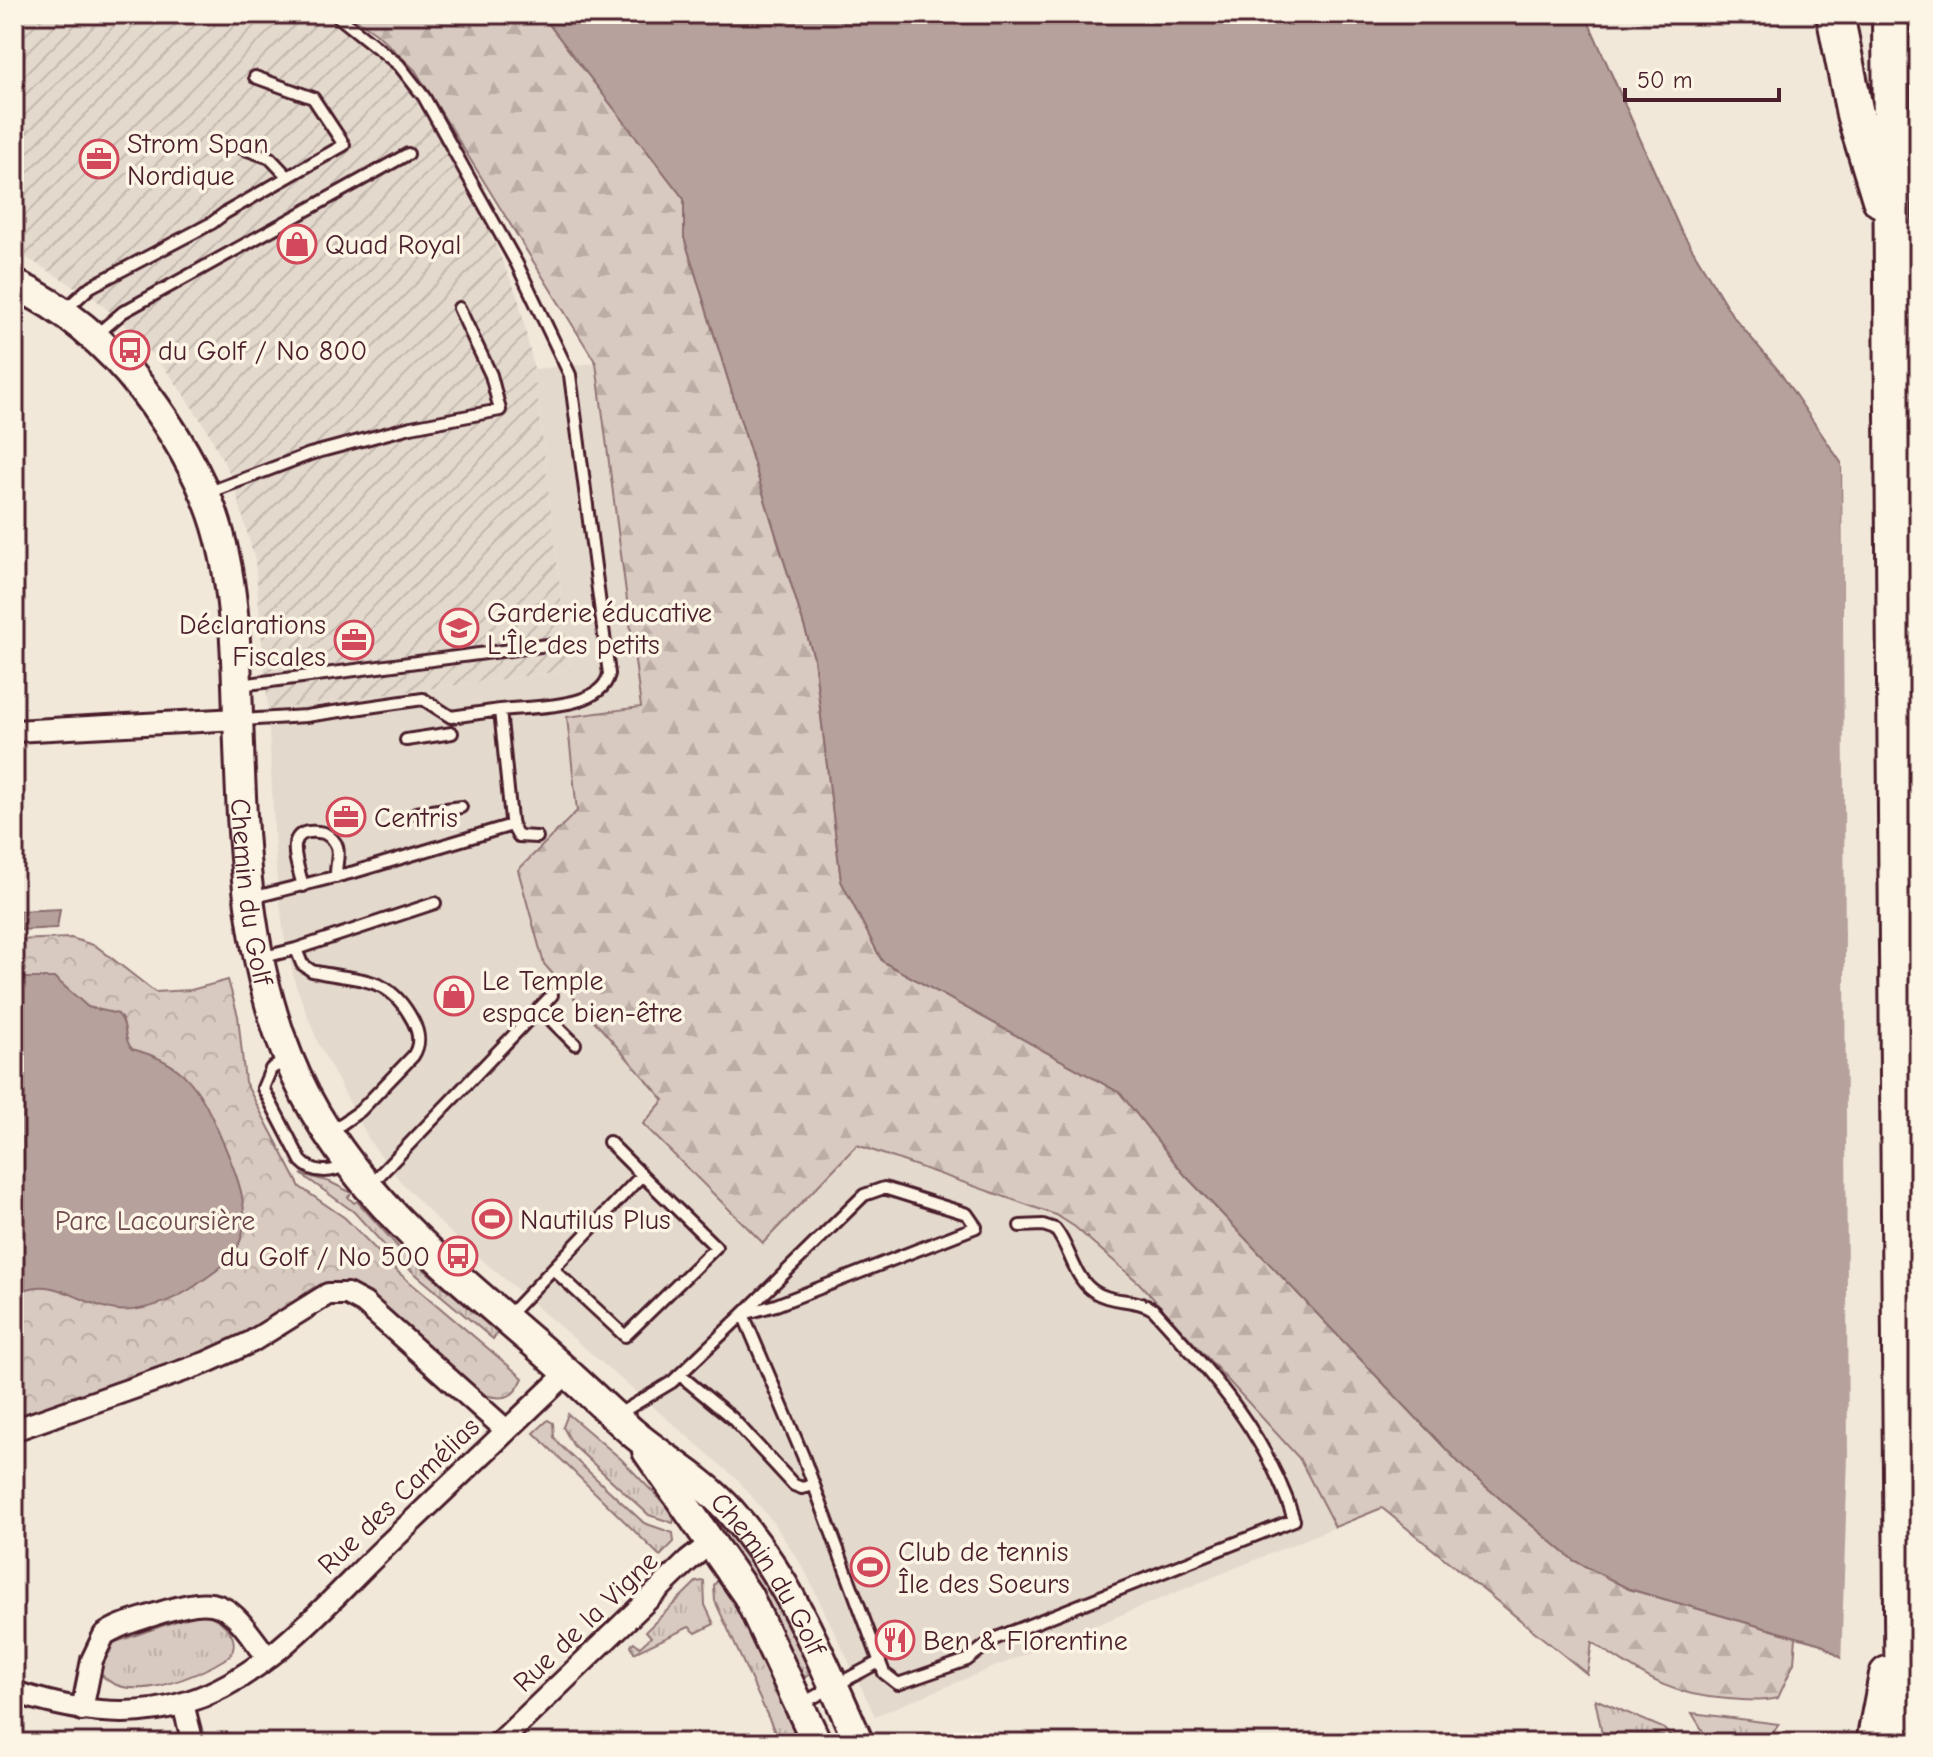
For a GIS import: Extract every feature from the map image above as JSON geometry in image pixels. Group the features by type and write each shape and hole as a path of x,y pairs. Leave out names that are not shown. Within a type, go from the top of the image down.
{"highway":[{"path":"1835,14 1855,114 1893,235"},
{"path":"1891,14 1904,1743"},
{"path":"1875,1743 1901,1603"}],"street":[{"name":"Chemin du Golf","path":"14,284 63,312 94,337 154,405 187,455 205,494 219,534 229,584 249,898 259,958 288,1058 328,1133 367,1188 422,1247 638,1437 702,1483 752,1538 784,1586 859,1743"},
{"path":"14,731 238,719"},
{"path":"14,1430 205,1363 270,1332 320,1297 338,1293 364,1303 506,1430"},
{"name":"Rue des Camélias","path":"14,1692 82,1710 123,1712 183,1704 230,1683 267,1657 567,1373"},
{"name":"Chemin du Golf","path":"638,1437 754,1608 817,1743"},
{"name":"Rue de la Vigne","path":"499,1743 688,1561 712,1542"},
{"path":"82,1710 92,1660 104,1635 190,1603 206,1601 222,1607 240,1622 267,1657"},
{"path":"183,1704 193,1743"}],"lane":[{"path":"238,719 254,722 423,699 451,717 590,698 603,689 609,674 570,375 517,264 424,97 399,65 335,14"},
{"path":"63,312 90,287 212,223 344,145 313,98 255,77"},
{"path":"231,144 270,158 288,177"},
{"path":"94,337 123,312 408,154"},
{"path":"205,494 310,454 411,427 500,410 491,375 459,308"},
{"path":"237,685 548,645"},
{"path":"500,710 512,825 518,836 537,837"},
{"path":"406,740 452,733"},
{"path":"416,813 461,807"},
{"path":"249,898 336,877 512,825"},
{"path":"303,886 293,854 300,839 311,833 328,835 337,844 336,877"},
{"path":"259,958 296,949 435,903"},
{"path":"296,949 302,964 312,971 391,989 403,1003 418,1036 418,1048 413,1056 360,1111 328,1133"},
{"path":"367,1188 552,995"},
{"path":"539,1008 575,1044"},
{"path":"288,1058 271,1069 263,1088 301,1161 311,1168 327,1171 349,1163"},
{"path":"553,1269 625,1336 716,1247 609,1142"},
{"path":"505,1319 642,1175"},
{"path":"615,1416 680,1375 864,1195 884,1188 967,1214 974,1221 976,1227 776,1305 743,1314"},
{"path":"743,1314 814,1485 879,1662 889,1680 898,1684 967,1660 994,1639 1294,1520 1273,1464 1251,1425 1154,1310 1141,1303 1094,1292 1081,1278 1055,1229 1043,1225 1020,1226"},
{"path":"680,1375 732,1418 794,1485 802,1488 814,1485"},
{"path":"799,1704 834,1688 854,1672 879,1662"}],"shaded area":[{"path":"14,14 322,14 393,68 416,100 478,205 518,297 534,369 570,670 268,710 255,561 232,478 206,428 171,376 124,324 95,299 14,250"},
{"path":"541,14 1585,14 1679,227 1732,315 1779,371 1842,464 1856,1669 1821,1644 1629,1589 1573,1560 1465,1469 1184,1174 1120,1093 882,961 841,881 814,658 684,237 684,199"},
{"path":"596,363 641,707 567,717 577,811 544,964 664,1100 643,1124 857,1145 1031,1205 1075,1227 1139,1283 1300,1458 1335,1527 875,1716 804,1569 773,1522 738,1480 443,1226 401,1182 371,1143 318,1043 295,983 284,936 276,870 268,710 570,670 534,369"},
{"path":"60,909 57,928 20,930 19,911"},
{"path":"14,978 55,978 88,1007 118,1014 132,1049 173,1066 192,1083 207,1107 240,1188 244,1223 241,1240 229,1260 178,1296 147,1307 116,1310 53,1288 28,1289 14,1295"}],"green space":[{"path":"349,14 541,14 684,199 684,237 814,658 841,881 882,961 1120,1093 1184,1174 1465,1469 1573,1560 1629,1589 1796,1637 1794,1663 1778,1698 1747,1700 1706,1697 1671,1688 1592,1642 1587,1674 1382,1508 1335,1527 1299,1458 1139,1283 1075,1227 1056,1215 857,1145 763,1243 643,1124 664,1100 544,964 518,870 577,811 567,717 641,707 596,363 415,70 376,33"},
{"name":"Parc Lacoursière","path":"71,938 96,946 155,992 191,990 228,980 238,1016 245,1082 300,1187 345,1218 399,1273 523,1378 513,1393 498,1398 485,1395 362,1290 334,1283 313,1288 262,1324 195,1357 14,1418 14,940"},
{"path":"301,1174 330,1182 352,1193 348,1197 354,1203 357,1201 399,1248 498,1333 493,1339 394,1256 354,1212"},
{"path":"568,1414 621,1459 675,1515 673,1523 649,1515 573,1445 563,1427"},
{"path":"548,1420 553,1423 554,1437 560,1445 644,1523 673,1533 674,1542 660,1556 534,1433"},
{"path":"724,1523 776,1595 797,1636 809,1675 805,1677 798,1670 717,1529"},
{"path":"720,1578 737,1604 802,1743 780,1743 715,1601 714,1585"},
{"path":"704,1581 705,1605 714,1624 696,1633 689,1627 634,1653 631,1645 634,1642 640,1647 651,1637 646,1631 696,1582"},
{"path":"199,1613 214,1618 227,1628 233,1641 230,1656 183,1679 146,1688 129,1688 113,1683 101,1674 106,1651 113,1643"},
{"path":"1595,1699 1663,1728 1678,1743 1604,1743"},
{"path":"1692,1713 1779,1724 1766,1743 1710,1743"}],"pier":[{"path":"1842,456 1919,562 1919,1701 1841,1666 1848,1456"}],"place":[{"name":"Strom Span Nordique","path":"99,159"},
{"name":"Quad Royal","path":"297,244"},
{"name":"du Golf / No 800","path":"130,350"},
{"name":"Garderie éducative L'Île des petits","path":"459,628"},
{"name":"Déclarations Fiscales","path":"354,640"},
{"name":"Centris","path":"346,817"},
{"name":"Le Temple espace bien-être","path":"454,996"},
{"name":"Nautilus Plus","path":"492,1219"},
{"name":"du Golf / No 500","path":"458,1256"},
{"name":"Club de tennis Île des Soeurs","path":"870,1567"},
{"name":"Ben & Florentine","path":"895,1640"}]}
